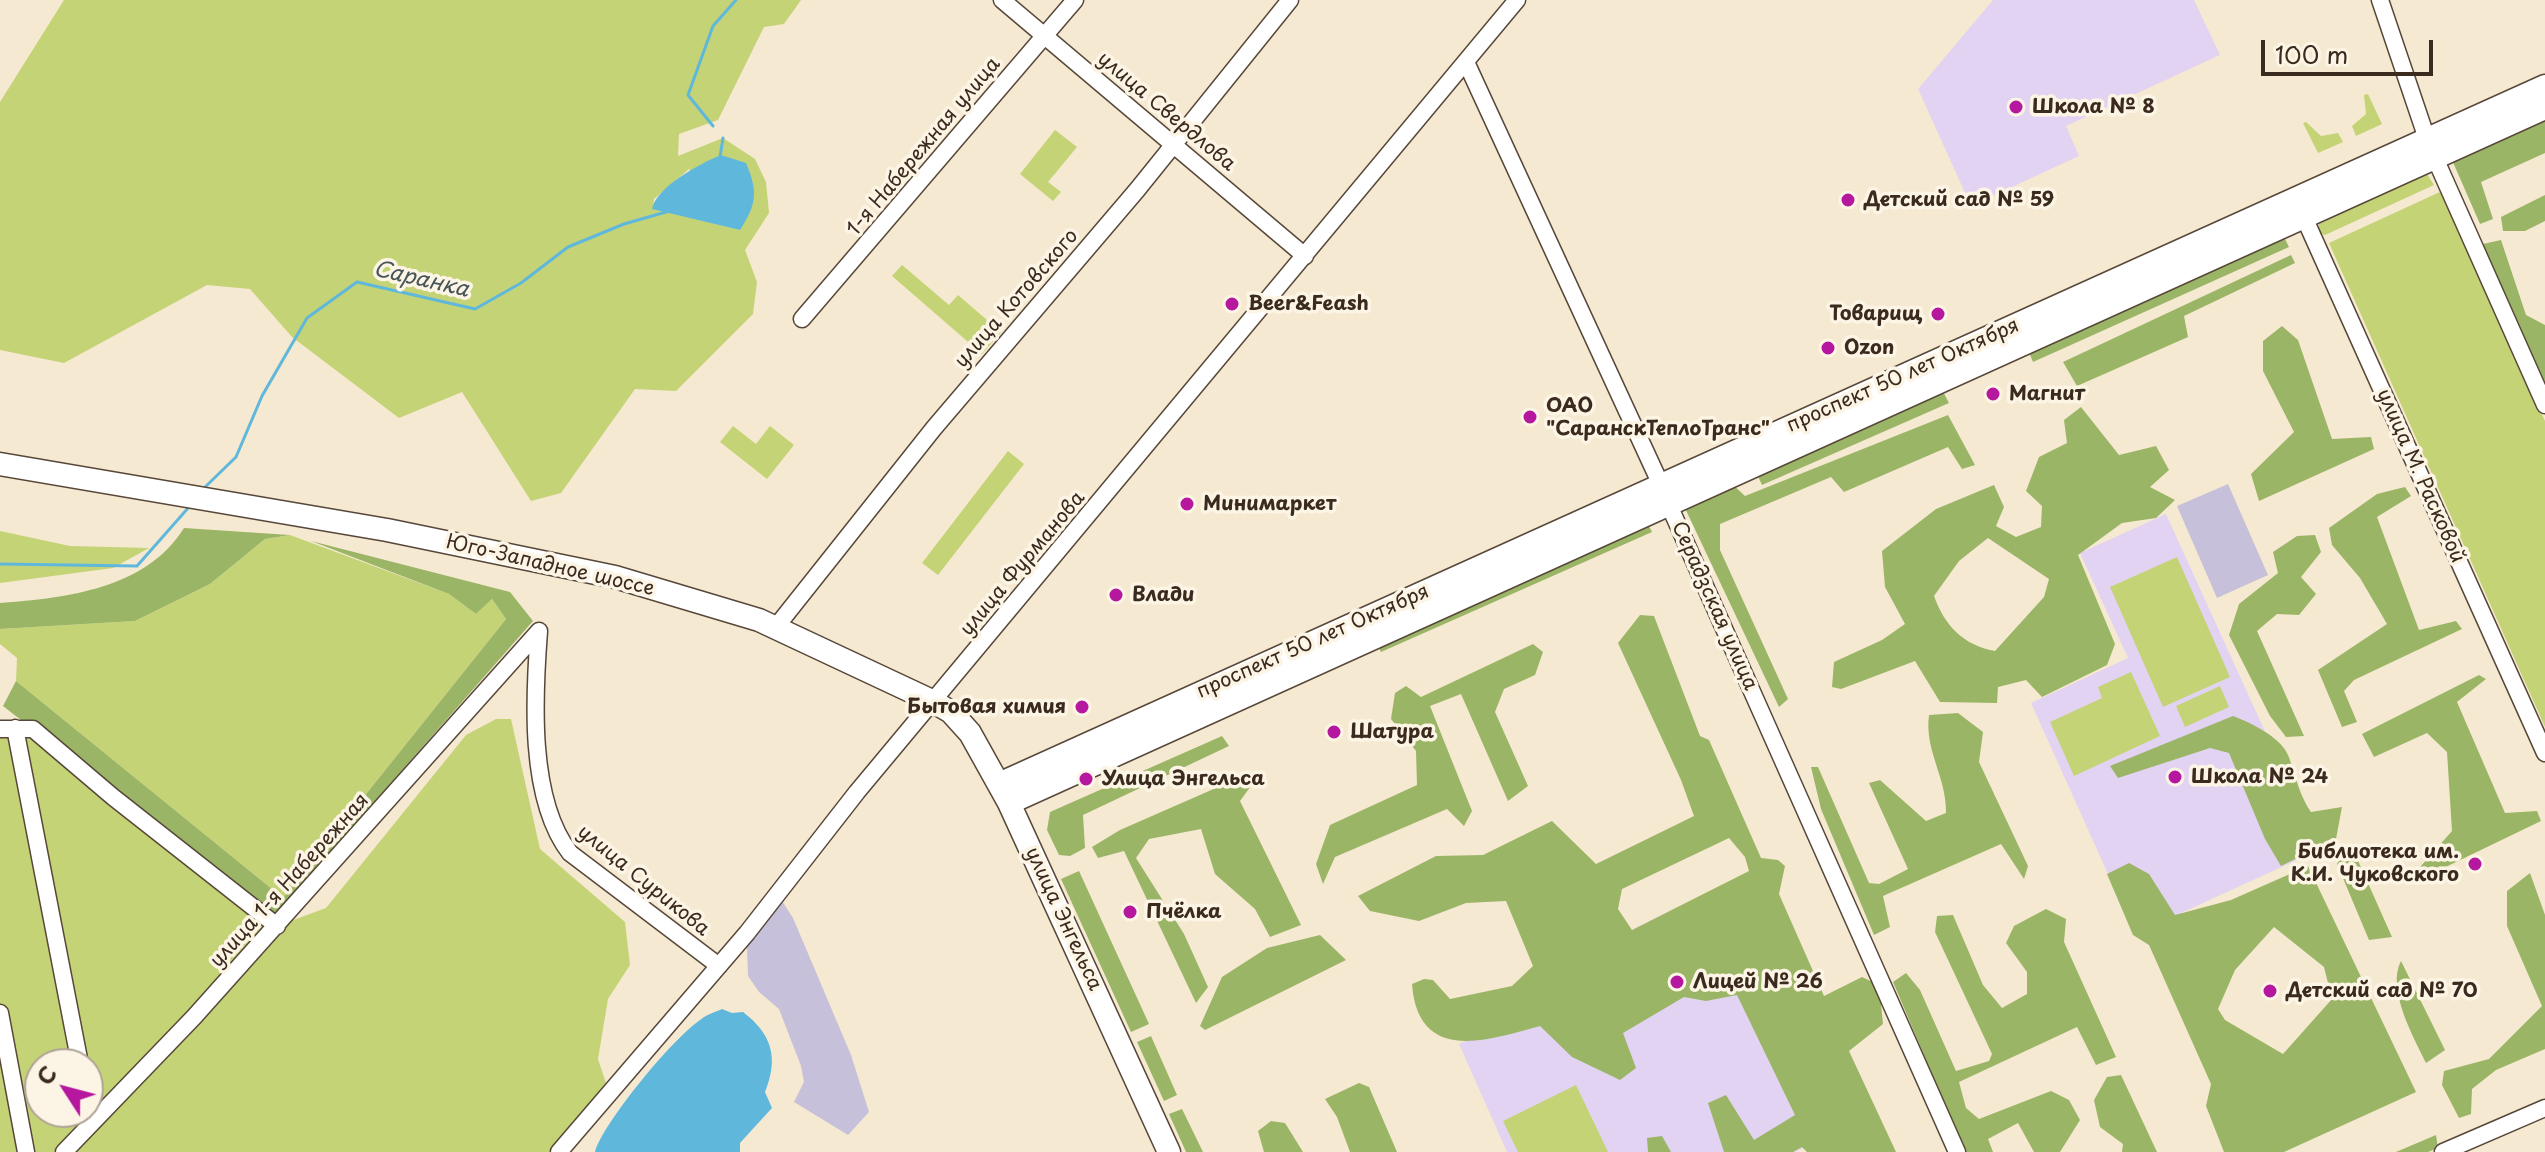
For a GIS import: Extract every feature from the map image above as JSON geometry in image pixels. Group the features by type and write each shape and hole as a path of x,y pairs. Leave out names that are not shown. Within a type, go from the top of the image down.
{"main road":[{"name":"проспект 50 лет Октября","path":"1004,794 2431,148 2545,86"},
{"name":"проспект 50 лет Октября","path":"2431,148 2545,108"},
{"name":"Юго-Западное шоссе","path":"0,464 550,561 684,596 776,627 934,702"},
{"name":"улица Энгельса","path":"934,702 951,712 970,733 1004,794 1169,1152"}],"street":[{"name":"улица Свердлова","path":"1002,0 1305,256"},
{"name":"1-я Набережная улица","path":"802,319 1075,0"},
{"name":"улица Котовского","path":"776,627 934,428 1290,0"},
{"name":"улица Фурманова","path":"559,1152 719,966 857,792 1517,0"},
{"path":"2380,0 2431,148 2545,405"},
{"name":"Серадзская улица","path":"1466,62 1665,495 1957,1152"},
{"name":"улица М. Расковой","path":"2301,207 2545,753"},
{"name":"улица 1-я Набережная","path":"104,1110 277,926 539,631"},
{"name":"улица Сурикова","path":"539,631 533,710 553,831 570,853 719,966"},
{"path":"77,1048 7,729 33,729 113,797 277,926"},
{"path":"0,1013 26,1152"},
{"path":"2443,1152 2545,1108"},
{"path":"0,1114 19,1120"},
{"name":"улица 1-я Набережная","path":"64,1152 87,1128"}],"shaded area":[{"name":"Школа № 8","path":"1993,0 2194,0 2220,55 2066,126 2079,156 1971,206 1918,89"},
{"path":"2228,484 2268,575 2217,598 2177,506"},
{"name":"Школа № 24","path":"2166,514 2319,850 2135,934 2031,703 2128,658 2080,553"},
{"path":"780,898 793,918 851,1055 869,1112 848,1135 794,1102 804,1082 801,1066 779,1009 759,992 748,976 747,946 757,925"},
{"name":"Лицей № 26","path":"1731,920 1828,1137 1795,1152 1507,1152 1459,1044"}],"green space":[{"path":"64,0 801,0 784,24 764,27 718,120 679,134 678,156 723,138 755,159 766,182 769,213 745,250 757,282 753,314 676,391 635,389 561,493 531,501 462,392 399,418 292,337 250,289 207,285 64,363 0,350 0,102","holes":["689,169 740,230 653,208 654,199"]},
{"path":"2368,94 2382,124 2356,136 2352,126 2366,114 2364,95"},
{"path":"2545,118 2545,153 2481,182 2493,219 2480,224 2452,160"},
{"path":"2306,122 2321,136 2338,133 2343,142 2318,153 2303,123"},
{"path":"1055,130 1077,147 1048,182 1061,192 1053,201 1020,174"},
{"path":"2419,173 2427,174 2434,185 2325,235 2319,233 2319,224"},
{"path":"2442,191 2545,421 2545,727 2329,243"},
{"path":"2545,195 2545,221 2525,231 2503,231 2501,217"},
{"path":"2283,235 2289,247 2033,362 2028,350"},
{"path":"2501,240 2526,315 2545,325 2545,387 2483,244"},
{"path":"2291,255 2295,263 2184,316 2188,337 2077,386 2063,362"},
{"path":"902,265 949,305 958,295 1001,332 982,354 892,276"},
{"path":"2282,326 2298,340 2332,439 2371,437 2374,449 2259,501 2251,474 2294,432 2263,371 2263,341"},
{"path":"1941,388 1949,403 1762,485 1755,470"},
{"path":"2081,407 2119,455 2156,446 2169,470 2150,487 2175,500 2156,518 2122,523 2078,555 2115,644 2107,665 2042,697 2026,680 1998,687 1997,703 1940,702 1915,661 1841,689 1832,687 1834,662 1882,640 1905,624 1885,587 1882,551 1936,509 1994,485 2004,507 1996,526 2016,537 2041,527 2042,506 2026,491 2039,457 2067,443 2064,420","holes":["1988,538 2049,579 2044,597 1995,651 1974,644 1957,632 1934,596 1959,561"]},
{"path":"1948,415 1975,465 1962,469 1948,447 1844,492 1831,477 1720,524 1720,550 1788,699 1779,707 1683,504 1730,482 1745,496"},
{"path":"733,426 756,444 770,426 794,445 767,479 720,442"},
{"path":"1008,451 1024,464 938,575 922,563"},
{"path":"2405,487 2411,496 2377,517 2419,630 2456,621 2462,629 2354,680 2344,691 2357,722 2342,727 2318,670 2387,624 2360,578 2332,545 2329,528 2377,494"},
{"path":"1647,522 1652,532 1381,652 1376,642"},
{"path":"184,528 290,535 265,539 210,584 135,621 0,629 0,603 77,593 126,577 168,549"},
{"path":"0,531 70,546 149,548 113,568 0,583"},
{"path":"290,535 449,594 476,614 492,599 506,619 283,898 16,681 17,658 0,644 0,629 135,621 210,584 265,539"},
{"path":"2315,535 2321,552 2301,577 2316,594 2299,615 2277,614 2257,631 2304,736 2286,737 2270,716 2229,635 2239,604 2278,573 2273,552 2297,536"},
{"path":"311,541 510,592 533,621 277,913 270,915 3,706 16,681 283,898 506,619 492,599 476,614 449,594"},
{"path":"2177,557 2230,677 2163,707 2110,587"},
{"path":"1640,615 1654,616 1700,736 1709,740 1761,858 1778,860 1785,866 1779,894 1824,996 1862,977 1879,985 1883,1024 1849,1051 1896,1152 1807,1152 1802,1147 1793,1152 1724,1152 1708,1103 1726,1095 1754,1140 1795,1115 1737,995 1706,1001 1684,997 1623,1033 1636,1068 1620,1080 1572,1057 1540,1026 1499,1037 1459,1041 1442,1037 1427,1027 1417,1010 1412,984 1424,979 1433,980 1450,999 1512,986 1533,966 1506,901 1466,903 1419,921 1370,911 1358,896 1436,856 1483,855 1552,821 1596,864 1694,816 1681,780 1618,643","holes":["1729,838 1745,857 1749,871 1632,930 1618,909 1622,889"]},
{"path":"1533,644 1543,652 1535,675 1504,689 1495,712 1528,786 1508,801 1461,694 1430,706 1472,811 1464,826 1447,809 1335,857 1323,884 1316,864 1330,825 1417,785 1416,751 1391,719 1395,693 1406,686 1421,697"},
{"path":"2131,672 2160,736 2074,776 2050,722 2102,698 2098,687"},
{"path":"2479,675 2486,679 2457,702 2505,813 2537,811 2541,821 2427,876 2421,866 2452,831 2447,752 2427,733 2374,757 2362,734"},
{"path":"2220,686 2229,707 2185,727 2176,706"},
{"path":"1958,713 1983,732 1979,762 2028,866 2024,879 2001,844 1883,896 1890,927 1874,935 1821,809 1811,767 1818,767 1869,883 1879,884 1908,869 1869,783 1880,780 1926,821 1946,813 1943,788 1930,740 1929,715"},
{"path":"2233,716 2264,731 2284,748 2311,812 2342,807 2336,839 2281,866 2265,839 2229,753 2210,748 2118,778 2110,766"},
{"path":"496,719 511,719 540,849 625,922 630,965 608,999 598,1059 606,1083 550,1152 0,1152 0,729 33,729 277,926 326,908 466,735"},
{"path":"1222,736 1229,746 1083,815 1085,848 1070,856 1059,855 1047,830 1050,812"},
{"path":"1241,777 1256,779 1240,801 1301,925 1270,937 1255,909 1215,874 1201,829 1149,839 1136,858 1184,934 1208,987 1196,1003 1124,851 1098,858 1092,847 1120,830"},
{"path":"2348,845 2355,854 2392,937 2369,940 2337,864"},
{"path":"2129,863 2149,874 2175,915 2231,900 2308,866 2416,1092 2284,1152 2224,1152 2206,1106 2211,1084 2149,945 2133,935 2107,874","holes":["2274,927 2324,967 2332,999 2283,1054 2225,1020 2218,1009 2235,970"]},
{"path":"1079,871 1149,1024 1131,1032 1061,879"},
{"path":"2530,873 2545,915 2545,1049 2496,1070 2472,1089 2471,1114 2459,1118 2442,1085 2444,1071 2489,1059 2542,1006 2507,926 2507,891"},
{"path":"2046,909 2066,919 2064,942 2116,1057 2096,1065 2077,1027 1959,1082 1966,1108 1979,1119 2051,1091 2069,1100 2080,1120 2060,1152 2034,1152 2018,1123 1988,1139 1993,1152 1965,1152 1893,982 1906,973 1920,990 1956,1071 1989,1061 1992,1054 1935,932 1937,916 1953,915 1983,985 2002,1008 2027,994 2027,972 2006,943 2014,926"},
{"path":"1320,935 1346,960 1205,1030 1200,1026 1222,977 1267,948"},
{"path":"2401,961 2445,1050 2426,1063 2399,999 2397,972"},
{"path":"1151,1036 1177,1095 1164,1101 1137,1042"},
{"path":"2121,1075 2157,1152 2122,1152 2123,1144 2100,1127 2094,1100 2107,1077"},
{"path":"1359,1083 1369,1087 1397,1152 1350,1152 1337,1117 1325,1099"},
{"path":"1576,1085 1608,1152 1518,1152 1503,1121"},
{"path":"1182,1109 1203,1152 1186,1152 1169,1114"},
{"path":"1271,1121 1285,1123 1303,1152 1264,1152 1258,1131"},
{"path":"2436,1135 2438,1148 2428,1152 2396,1152"},
{"path":"1662,1136 1671,1152 1648,1152 1647,1138"}],"water":[{"path":"721,155 746,163 753,182 753,205 740,230 652,209 670,184"},
{"path":"722,1009 732,1013 743,1012 753,1020 766,1038 772,1058 765,1092 772,1108 740,1143 740,1152 595,1152 611,1122 657,1062 688,1030"}],"waterway":[{"name":"Саранка","path":"713,126 688,95 713,26 736,0"},
{"name":"Саранка","path":"720,157 723,138"},
{"name":"Саранка","path":"201,491 236,457 262,396 307,318 357,282 475,309 521,283 568,247 624,224 673,210"},
{"name":"Саранка","path":"0,564 137,566 189,507"}],"place":[{"name":"Школа № 8","path":"2016,107"},
{"name":"Детский сад № 59","path":"1848,200"},
{"name":"Beer&Feash","path":"1232,304"},
{"name":"Товарищ","path":"1938,314"},
{"name":"Ozon","path":"1828,348"},
{"name":"Магнит","path":"1993,394"},
{"name":"ОАО \"СаранскТеплоТранс\"","path":"1530,417"},
{"name":"Минимаркет","path":"1187,504"},
{"name":"Влади","path":"1116,595"},
{"name":"Бытовая химия","path":"1082,707"},
{"name":"Шатура","path":"1334,732"},
{"name":"Школа № 24","path":"2175,777"},
{"name":"Улица Энгельса","path":"1086,779"},
{"name":"Библиотека им. К.И. Чуковского","path":"2475,864"},
{"name":"Пчёлка","path":"1130,912"},
{"name":"Лицей № 26","path":"1677,982"},
{"name":"Детский сад № 70","path":"2270,991"}]}
